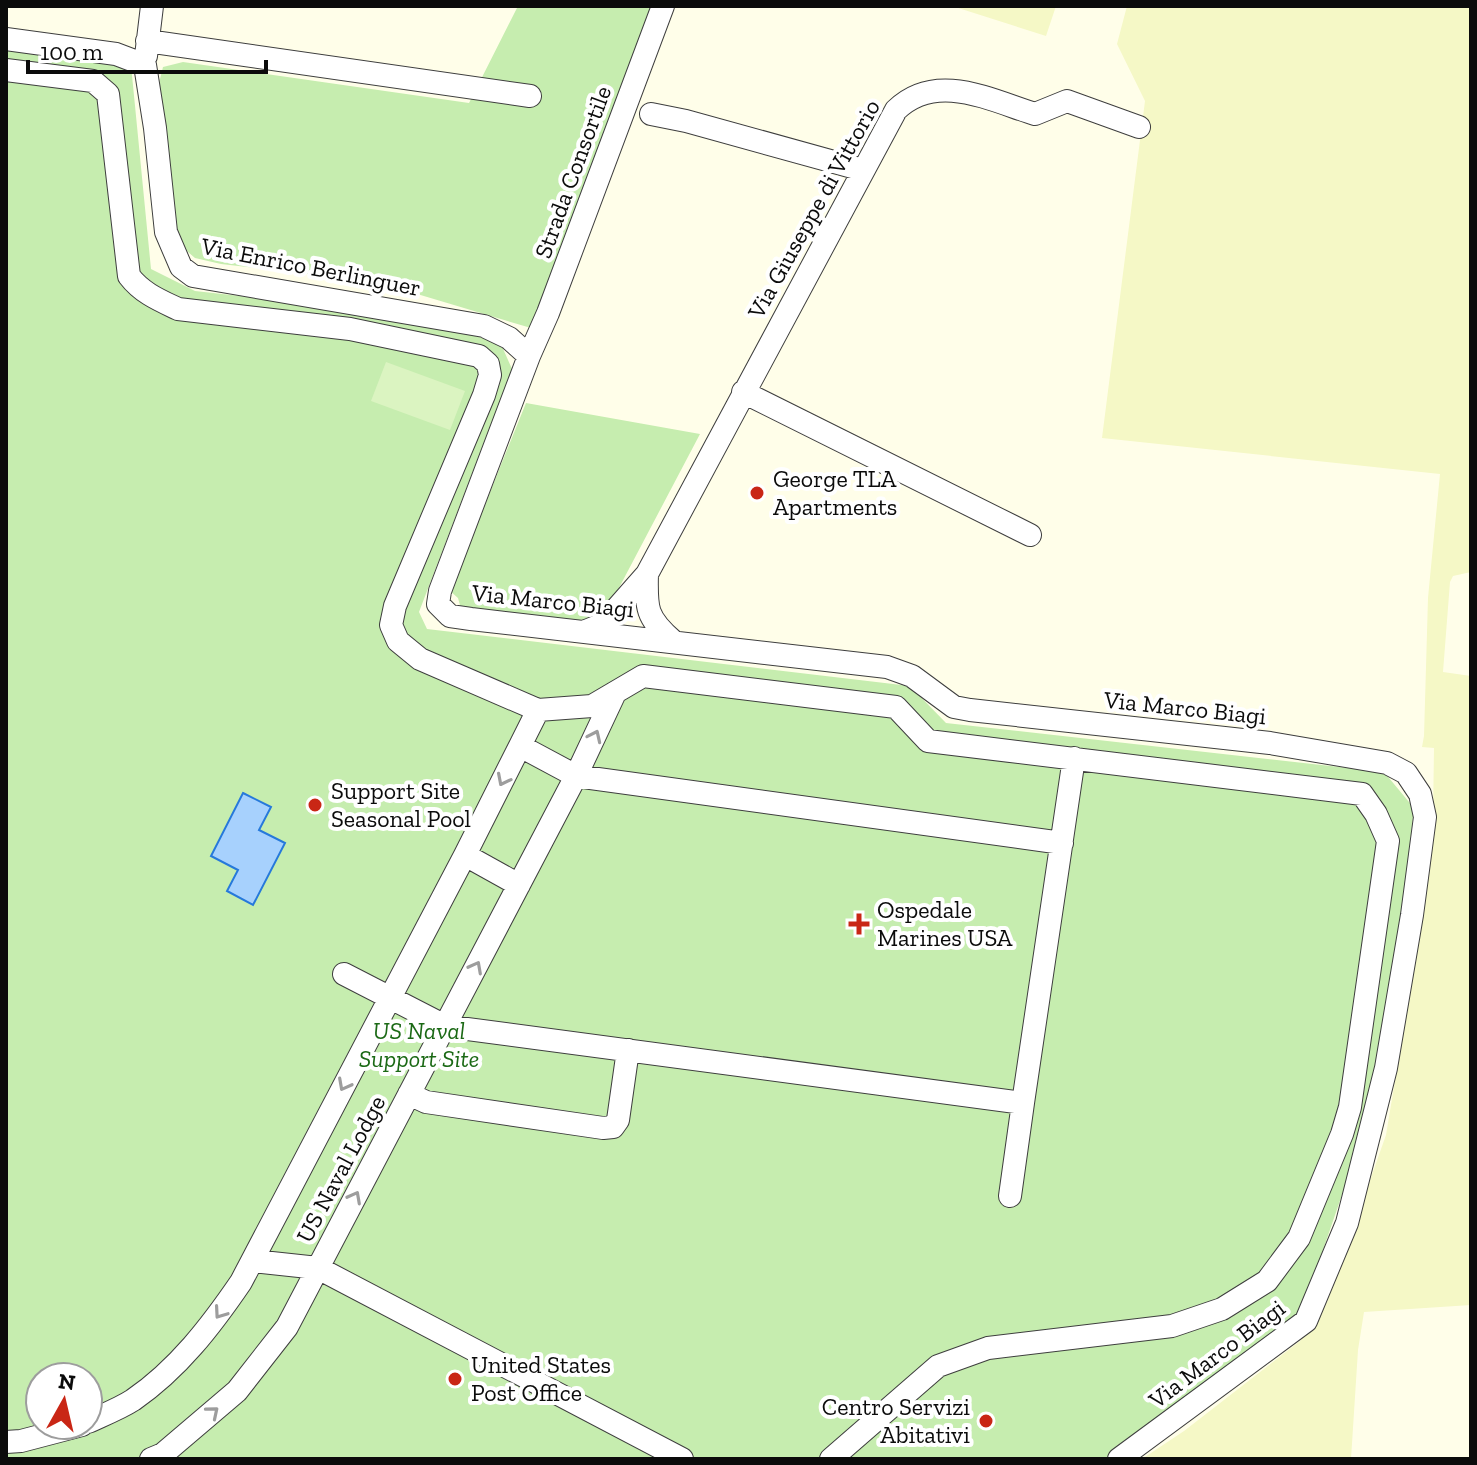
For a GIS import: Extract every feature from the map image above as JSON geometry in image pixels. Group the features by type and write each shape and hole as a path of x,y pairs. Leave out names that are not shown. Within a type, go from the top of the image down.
{"street":[{"name":"Via Enrico Berlinguer","path":"152,6 145,65 166,232 181,267 193,276 484,326 509,338 529,356"},
{"name":"Strada Consortile","path":"529,356 663,6"},
{"path":"6,39 116,54 145,65"},
{"path":"147,41 530,96"},
{"path":"6,70 93,81 108,94 129,276 138,288 153,298 178,309 350,329 479,356 488,364 490,375 484,395 395,606 391,625 398,641 420,659 538,710 592,706 643,676 896,707 928,741 1362,794 1376,814 1388,841 1350,1107 1299,1238 1267,1281 1222,1309 1172,1326 988,1348 938,1366 831,1459"},
{"name":"Via Giuseppe di Vittorio","path":"586,631 603,624 647,574 863,170 896,110 908,99 933,90 959,90 1035,114 1067,101 1139,127"},
{"path":"651,114 863,170"},
{"name":"Via Marco Biagi","path":"529,356 440,591 438,604 450,616 887,667 912,676 954,707 1270,743 1387,763 1406,773 1420,794 1425,817 1386,1068 1347,1223 1306,1321 1119,1459"},
{"path":"743,392 1030,535"},
{"name":"Via Giuseppe di Vittorio","path":"647,574 647,613"},
{"path":"612,615 626,636 647,613 656,627 673,641"},
{"name":"US Naval Lodge","path":"151,1459 163,1454 237,1391 287,1327 576,776 615,693"},
{"path":"104,1414 131,1401 173,1367 211,1325 253,1261 538,710"},
{"path":"520,746 576,776 1062,843"},
{"path":"1010,1196 1074,758"},
{"path":"465,855 519,885"},
{"path":"344,974 445,1026 1023,1103"},
{"path":"409,1094 426,1102 613,1127 618,1120 628,1050"},
{"path":"253,1261 318,1268 682,1459"}],"green space":[{"path":"518,6 653,6 531,328 377,282 221,264 195,258 181,246 176,232 159,83 163,67 183,62 469,103"},
{"path":"952,6 1056,6 1046,36"},
{"path":"1127,6 1471,6 1471,572 1453,576 1450,582 1443,672 1471,676 1471,1305 1364,1312 1358,1350 1351,1459 1142,1459 1184,1431 1300,1341 1327,1302 1386,1135 1415,960 1433,816 1434,748 1422,747 1428,598 1440,474 1102,438 1145,101 1117,44"},
{"name":"US Naval Support Site","path":"6,49 131,65 151,269 195,291 373,311 500,342 512,369 419,612 427,629 910,686 946,723 1384,772 1414,808 1399,941 1365,1128 1302,1311 1109,1459 6,1459"},
{"path":"386,362 465,391 450,430 371,401"},
{"path":"526,403 700,434 611,603 589,618 575,621 461,609 458,598 450,591"}],"water":[{"path":"243,793 271,807 259,830 285,843 253,905 227,891 238,870 211,856"}],"place":[{"name":"George TLA Apartments","path":"757,493"},
{"name":"Support Site Seasonal Pool","path":"315,805"},
{"name":"Ospedale Marines USA","path":"859,924"},
{"name":"United States Post Office","path":"455,1379"},
{"name":"Centro Servizi Abitativi","path":"986,1421"}]}
